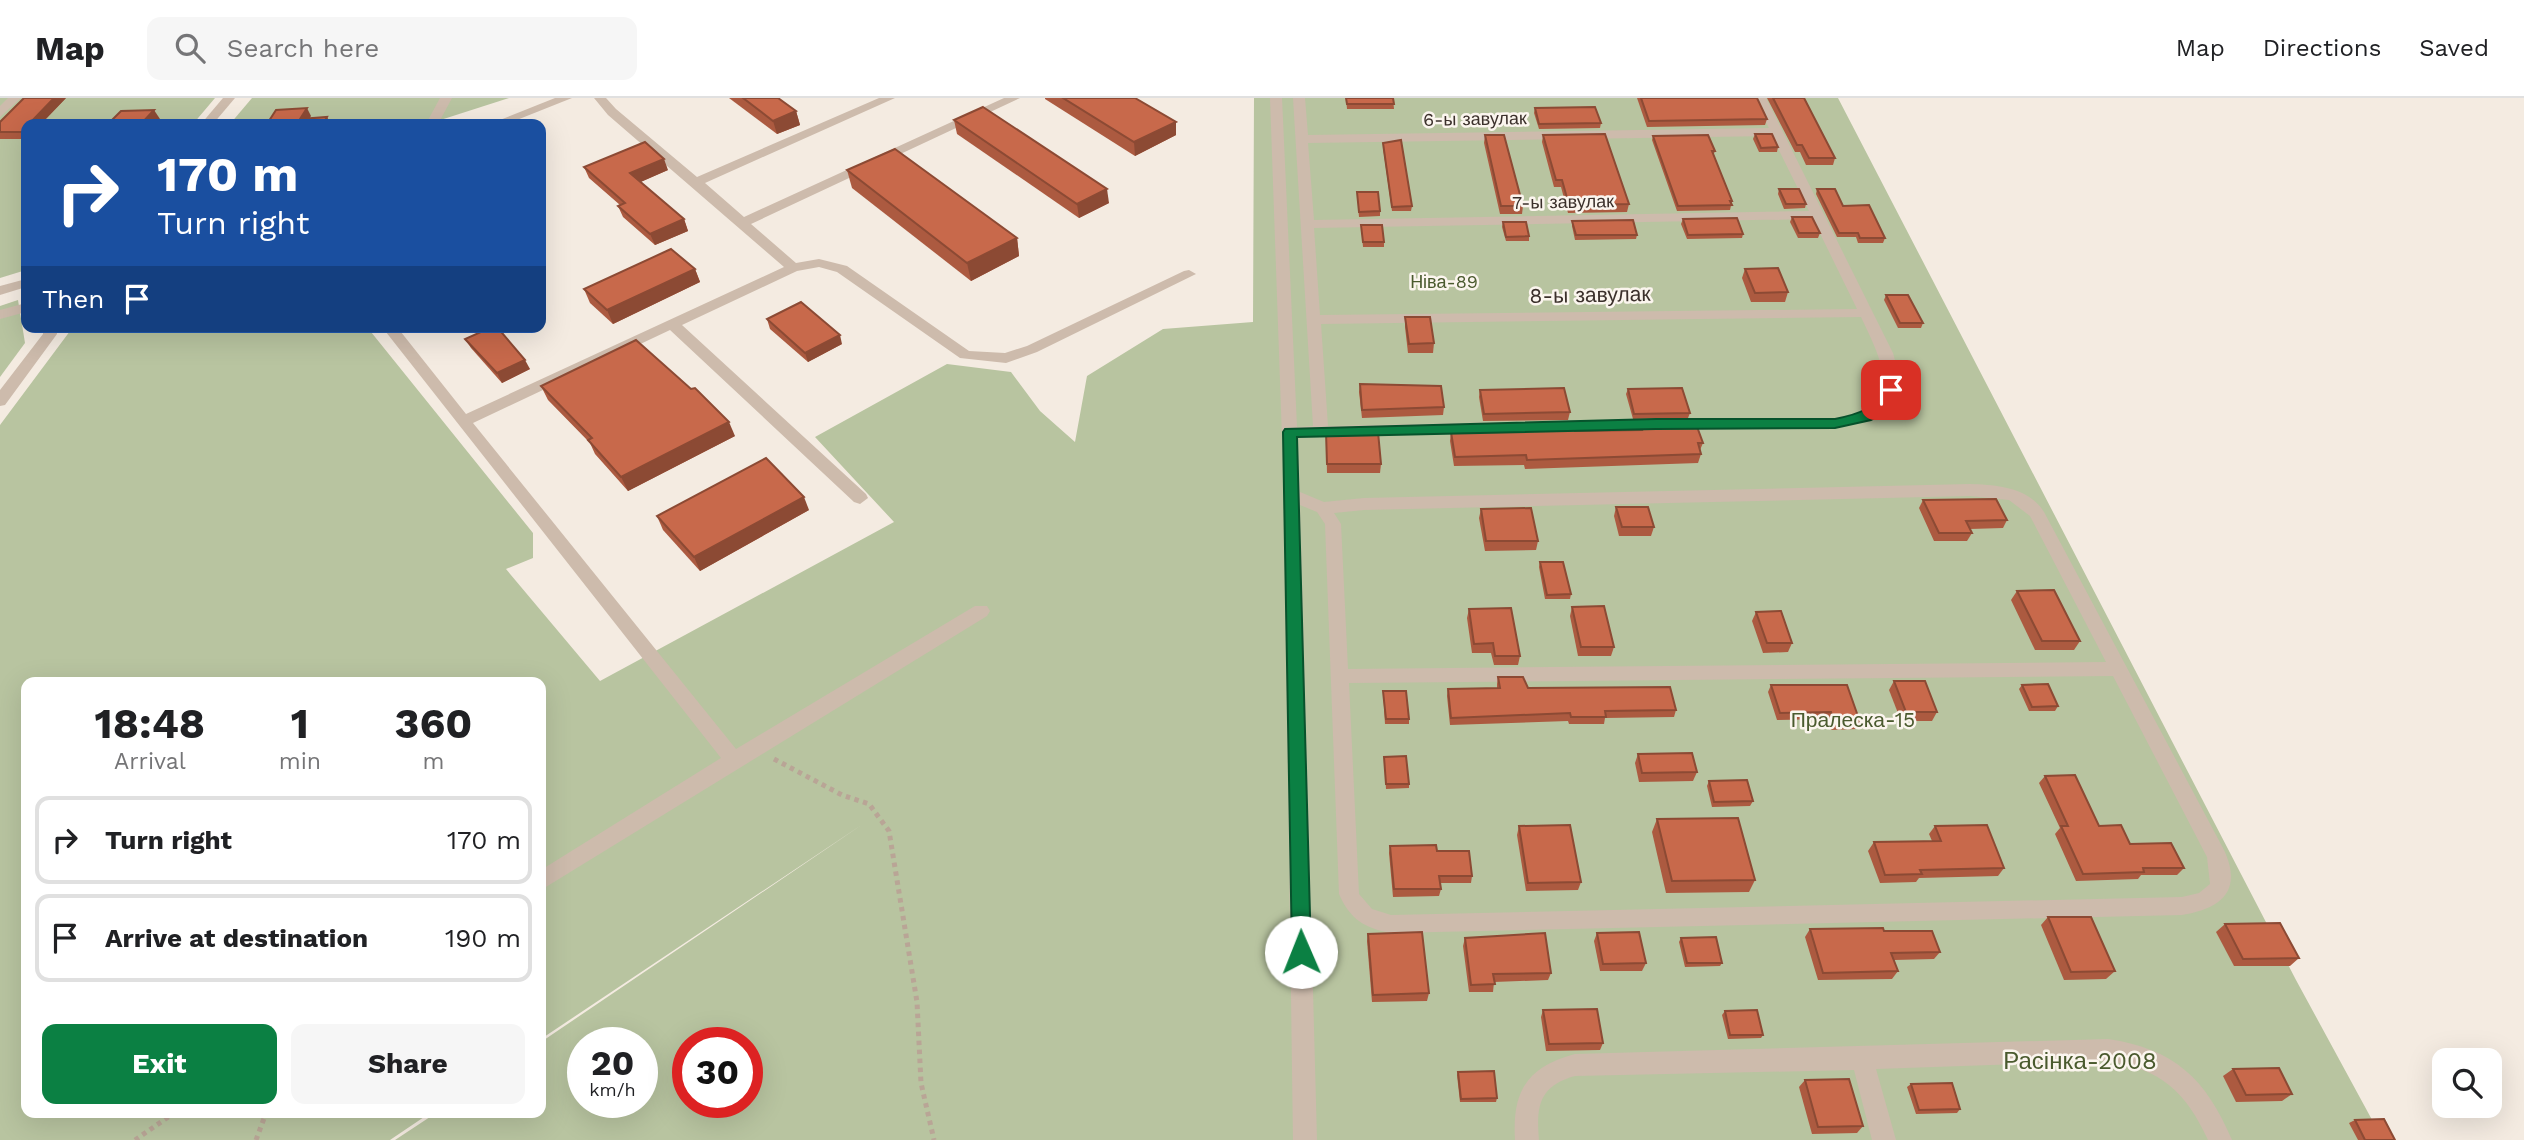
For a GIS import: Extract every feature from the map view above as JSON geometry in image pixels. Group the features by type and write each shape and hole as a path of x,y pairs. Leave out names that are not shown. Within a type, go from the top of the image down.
{"street":[{"path":"0,113 15,98"},
{"path":"211,119 229,98"},
{"path":"435,119 446,98"},
{"path":"506,119 536,104 566,98"},
{"path":"600,98 619,118 793,268"},
{"path":"696,182 890,98"},
{"path":"742,223 1014,98"},
{"path":"1276,98 1292,495 1305,1140"},
{"path":"1299,98 1321,432"},
{"path":"1290,432 1852,421 1878,409 1886,400 1893,379 1886,353 1760,98"},
{"name":"6-ы завулак","path":"1301,139 1776,132"},
{"name":"7-ы завулак","path":"1309,224 1817,215"},
{"path":"463,421 793,268 819,263 842,269 955,351 992,359 1006,358 1032,349 1189,274"},
{"path":"0,291 21,285"},
{"path":"0,316 21,309"},
{"name":"8-ы завулак","path":"1313,320 1866,313"},
{"path":"673,324 860,498"},
{"path":"0,401 50,333"},
{"path":"394,333 734,760"},
{"path":"1292,495 1323,508 1329,515 1335,534 1349,894 1354,906 1364,916 1377,921 1418,923 2182,906 2205,902 2214,897 2219,889 2221,869 2217,856 2036,512 2024,500 2008,494 1956,491 1364,504 1323,508"},
{"path":"546,878 755,747 981,611"},
{"path":"1341,676 2118,669"},
{"path":"1527,1140 1527,1106 1533,1089 1558,1069 1575,1065 2126,1051 2164,1066 2182,1079 2197,1094 2220,1140"},
{"path":"1862,1059 1884,1140"}],"path":[{"path":"755,747 791,770 842,795 869,804 889,831 918,1002 921,1083 933,1140"},
{"path":"135,1140 167,1118"},
{"path":"256,1140 264,1118"}],"green space":[{"path":"0,98 215,98 197,119 21,119 21,272 0,278"},
{"path":"252,98 509,98 444,119 234,119"},
{"path":"1254,98 1838,98 2296,980 2383,1140 395,1140 428,1118 546,1118 546,1039 863,824 546,1036 546,677 21,677 21,1118 423,1118 390,1140 0,1140 0,425 69,333 372,333 533,533 533,558 506,569 600,681 894,522 815,437 947,364 1011,372 1040,411 1075,442 1087,376 1163,329 1253,322"},
{"path":"18,300 21,333 23,333 25,343 0,377 0,306"}],"building":[{"path":"24,98 54,98 34,119 21,119 21,132 0,132 0,122"},
{"path":"743,98 778,98 796,111 773,121"},
{"path":"1063,98 1135,98 1176,122 1134,142"},
{"path":"1346,98 1393,98 1394,104 1347,104"},
{"path":"1641,98 1757,98 1767,119 1649,121"},
{"path":"1773,98 1804,98 1835,158 1809,158 1802,145 1797,145"},
{"path":"983,107 1107,189 1077,204 954,120"},
{"path":"1595,107 1601,123 1539,124 1535,108"},
{"path":"307,108 300,119 270,119 276,110"},
{"path":"154,110 146,119 113,119 121,111"},
{"path":"1605,134 1629,204 1569,205 1562,180 1556,180 1543,135"},
{"path":"1755,134 1772,134 1778,147 1761,148"},
{"path":"1485,135 1504,135 1523,206 1501,206"},
{"path":"1708,135 1732,205 1678,206 1653,136"},
{"path":"1401,140 1412,206 1392,207 1383,143"},
{"path":"645,142 664,159 630,173 684,219 650,234 618,206 625,203 584,167"},
{"path":"895,149 1017,238 967,263 847,170"},
{"path":"1779,189 1799,189 1806,204 1786,204"},
{"path":"1817,189 1835,189 1843,206 1869,205 1885,238 1860,238 1858,233 1839,233"},
{"path":"1357,192 1378,192 1380,211 1359,212"},
{"path":"1792,217 1812,217 1820,233 1799,233"},
{"path":"1737,218 1743,234 1688,235 1683,219"},
{"path":"1633,220 1637,235 1576,235 1572,221"},
{"path":"1503,222 1526,222 1529,236 1506,237"},
{"path":"1361,225 1382,225 1384,242 1363,242"},
{"path":"671,249 695,269 607,310 584,289"},
{"path":"1778,268 1788,292 1755,293 1745,269"},
{"path":"1886,295 1908,295 1923,323 1900,323"},
{"path":"801,302 840,335 805,353 767,319"},
{"path":"1405,317 1430,317 1434,343 1409,344"},
{"path":"478,333 502,333 525,360 497,373 465,339"},
{"path":"636,340 691,389 695,388 729,422 621,477 588,440 592,438 541,386"},
{"path":"1360,384 1441,386 1444,407 1362,410"},
{"path":"1564,388 1570,412 1484,414 1480,390"},
{"path":"1682,388 1690,413 1634,414 1628,389"},
{"path":"1640,424 1696,424 1703,443 1698,443 1701,454 1527,460 1526,455 1455,457 1451,432 1488,431 1487,427 1574,426 1575,431 1642,430"},
{"path":"1326,432 1378,432 1381,464 1327,464"},
{"path":"766,458 804,497 694,557 657,516"},
{"path":"1996,499 2007,520 1966,521 1972,533 1939,533 1923,500"},
{"path":"1616,507 1648,507 1654,527 1622,527"},
{"path":"1531,508 1538,541 1486,541 1481,509"},
{"path":"1540,562 1563,562 1571,594 1547,595"},
{"path":"2054,590 2080,641 2042,641 2017,591"},
{"path":"1604,606 1614,647 1581,647 1572,607"},
{"path":"1511,608 1520,656 1495,656 1493,643 1474,644 1469,609"},
{"path":"1781,611 1792,643 1767,643 1756,612"},
{"path":"1498,677 1523,677 1528,688 1670,687 1676,710 1605,711 1606,717 1571,717 1570,713 1451,718 1448,689 1500,688"},
{"path":"1894,681 1925,681 1937,712 1906,712"},
{"path":"2048,684 2058,706 2032,707 2022,685"},
{"path":"1771,685 1847,685 1860,722 1834,723 1831,712 1780,713"},
{"path":"1383,691 1406,691 1409,719 1386,719"},
{"path":"1692,753 1697,772 1642,773 1638,754"},
{"path":"1406,756 1409,784 1386,784 1384,757"},
{"path":"2075,775 2099,826 2121,825 2130,844 2171,843 2184,868 2143,868 2144,872 2083,874 2061,826 2068,826 2045,776"},
{"path":"1747,780 1753,801 1714,802 1709,781"},
{"path":"1738,818 1755,880 1672,881 1657,819"},
{"path":"1570,825 1581,882 1528,883 1519,826"},
{"path":"1987,825 2004,868 1920,870 1922,874 1885,875 1874,842 1941,841 1935,826"},
{"path":"1436,845 1437,851 1469,851 1472,876 1439,876 1441,889 1394,889 1390,846"},
{"path":"2048,917 2091,917 2115,971 2071,972"},
{"path":"2280,923 2299,958 2243,959 2225,924"},
{"path":"1883,928 1884,931 1932,931 1940,952 1891,953 1898,971 1823,973 1810,929"},
{"path":"1422,932 1429,993 1373,995 1368,934"},
{"path":"1639,932 1646,963 1603,964 1597,933"},
{"path":"1545,933 1551,973 1493,974 1495,984 1471,985 1465,938"},
{"path":"1716,937 1722,963 1687,963 1681,938"},
{"path":"1597,1009 1603,1043 1549,1044 1543,1010"},
{"path":"1757,1010 1763,1035 1730,1035 1725,1011"},
{"path":"2279,1068 2292,1094 2246,1095 2233,1069"},
{"path":"1494,1071 1497,1098 1461,1099 1458,1072"},
{"path":"1849,1079 1863,1126 1818,1127 1805,1080"},
{"path":"1952,1083 1960,1109 1919,1110 1911,1084"},
{"path":"2384,1119 2395,1140 2365,1140 2355,1120"}],"route":[{"path":"1301,952 1290,432 1835,423 1866,417 1878,409 1891,390"}],"park label":[{"name":"Ніва-89","path":"1444,282"},
{"name":"Пралеска-15","path":"1853,720"},
{"name":"Расінка-2008","path":"2080,1061"}]}
